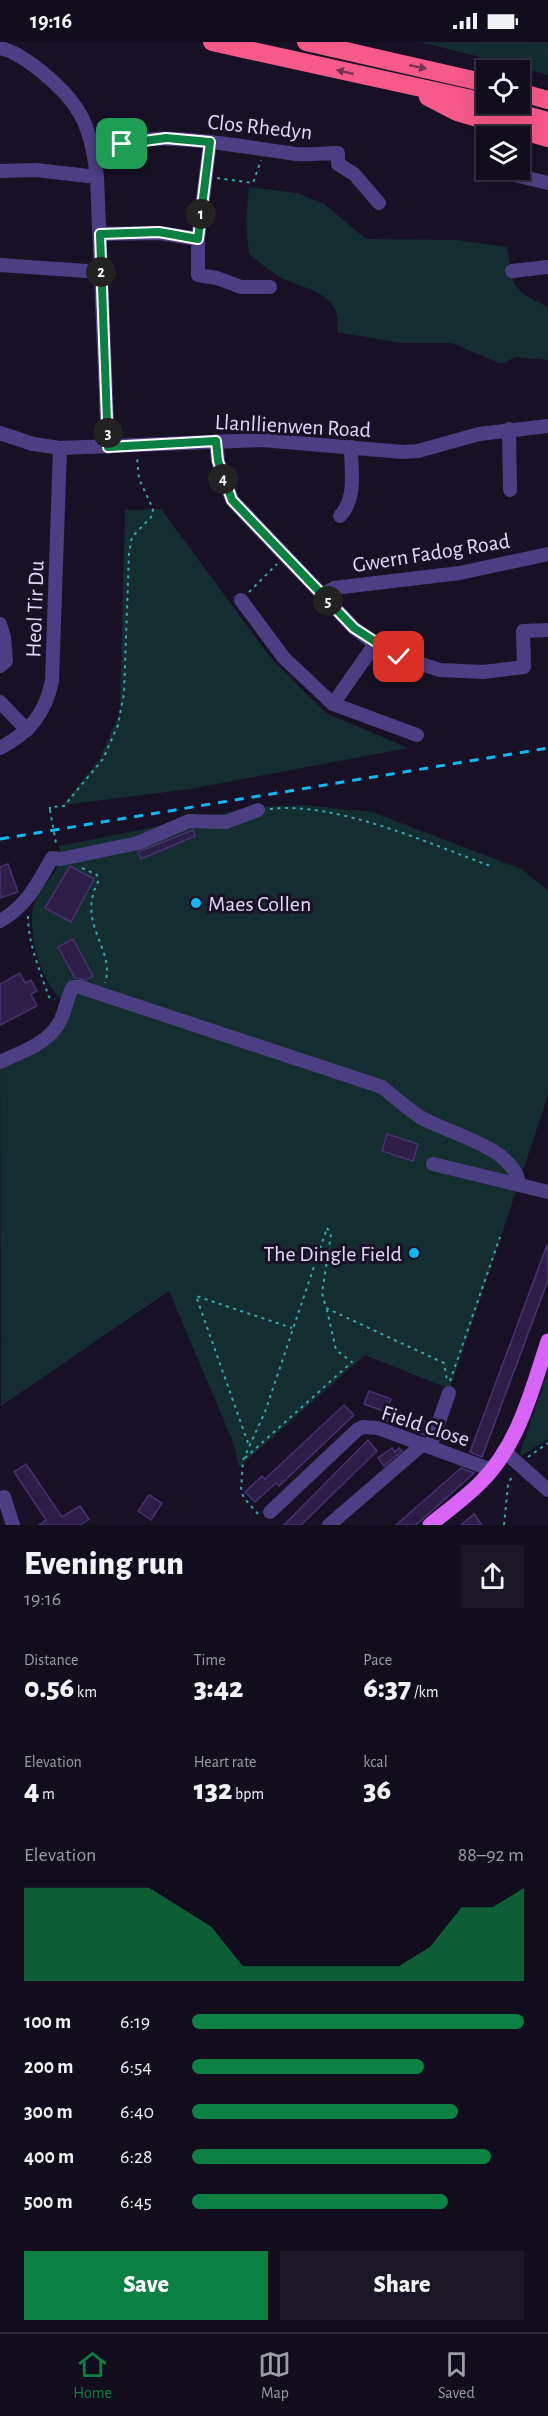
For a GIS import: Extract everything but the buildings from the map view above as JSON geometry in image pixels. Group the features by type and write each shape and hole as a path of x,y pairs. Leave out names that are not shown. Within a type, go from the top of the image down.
{"highway":[{"path":"212,42 466,98 548,121"},
{"path":"306,42 476,80"},
{"path":"454,75 476,75"},
{"path":"530,84 548,88"},
{"path":"402,85 457,112 548,138"},
{"path":"530,95 548,100"}],"main road":[{"path":"430,1525 481,1483 492,1470 516,1431 548,1341"}],"street":[{"path":"0,48 35,66 78,109 93,152 97,177 100,234 108,447"},
{"name":"Clos Rhedyn","path":"119,148 130,142 166,138 298,154 338,153 338,165 354,174 379,203"},
{"path":"210,142 198,239 198,275 217,278 241,287 270,286"},
{"path":"0,171 36,167 97,177"},
{"path":"530,179 548,183"},
{"path":"100,234 159,232 198,239"},
{"path":"0,265 101,272"},
{"path":"512,271 548,267"},
{"name":"Llanllienwen Road","path":"0,433 33,444 60,448 216,441 290,441 418,451 479,434 548,426"},
{"path":"509,429 510,490"},
{"path":"216,441 218,461 232,500 354,628 375,644 399,657 440,670 483,672 525,667 523,631 548,630"},
{"path":"340,516 348,507 351,495 351,447"},
{"name":"Heol Tir Du","path":"0,748 39,719 47,702 52,681 60,448"},
{"name":"Gwern Fadog Road","path":"322,595 334,588 460,573 548,554"},
{"path":"241,600 284,658 333,704 417,735"},
{"path":"0,624 4,637 6,661 0,666"},
{"path":"333,704 375,644"},
{"path":"0,702 27,730"},
{"path":"0,921 15,913 27,900 56,858 138,843 189,821 226,822 258,810"},
{"path":"0,1062 46,1037 60,1022 73,987 101,994 382,1087 410,1111 450,1133 476,1142 509,1162 519,1183"},
{"path":"433,1164 519,1183 548,1192"},
{"path":"329,1525 426,1445 449,1393"},
{"name":"Field Close","path":"264,1513 363,1427 378,1428 492,1470"},
{"path":"504,1451 548,1490"},
{"path":"4,1497 13,1525"}],"path":[{"path":"206,177 253,183 264,150"},
{"path":"56,843 50,807 64,806 103,759 122,708 129,553 132,537 152,516 153,509 139,479 136,445"},
{"path":"241,600 285,556"},
{"path":"258,810 282,807 327,812 403,834 493,867"},
{"path":"56,858 97,875 98,882 94,890 90,919 108,972 101,994"},
{"path":"27,900 28,932 49,997 66,1002"},
{"path":"243,1460 352,1362 336,1350 322,1293 332,1234 327,1228 265,1412 243,1460 241,1490 244,1498 264,1513"},
{"path":"326,1308 366,1324 444,1363 449,1386 500,1237"},
{"path":"248,1445 196,1296 292,1328"}],"green space":[{"path":"421,42 548,42 548,75 530,70 530,60 491,60"},
{"path":"249,187 297,193 324,204 366,239 456,240 507,247 516,285 526,295 548,307 548,360 516,357 501,364 452,343 401,343 337,332 338,319 330,301 314,291 279,277 249,254 246,222"},
{"path":"161,509 270,657 326,713 408,748 190,789 63,805 99,760 120,713 125,510"},
{"path":"304,805 372,812 521,869 548,890 548,1095 450,1389 365,1355 239,1467 233,1442 169,1291 1,1406 0,1062 38,1044 66,1002 57,995 43,972 32,929 34,904 56,870 60,855 59,846 254,807"},
{"path":"548,1371 548,1439 521,1456 520,1453"}],"railway":[{"path":"0,839 548,748"}],"place":[{"name":"Maes Collen","path":"196,903"},
{"name":"The Dingle Field","path":"414,1253"}],"route":[{"path":"122,144 166,138 210,142 198,239 159,232 100,234 108,447 216,441 218,461 232,500 354,628 375,644 399,657"}]}
